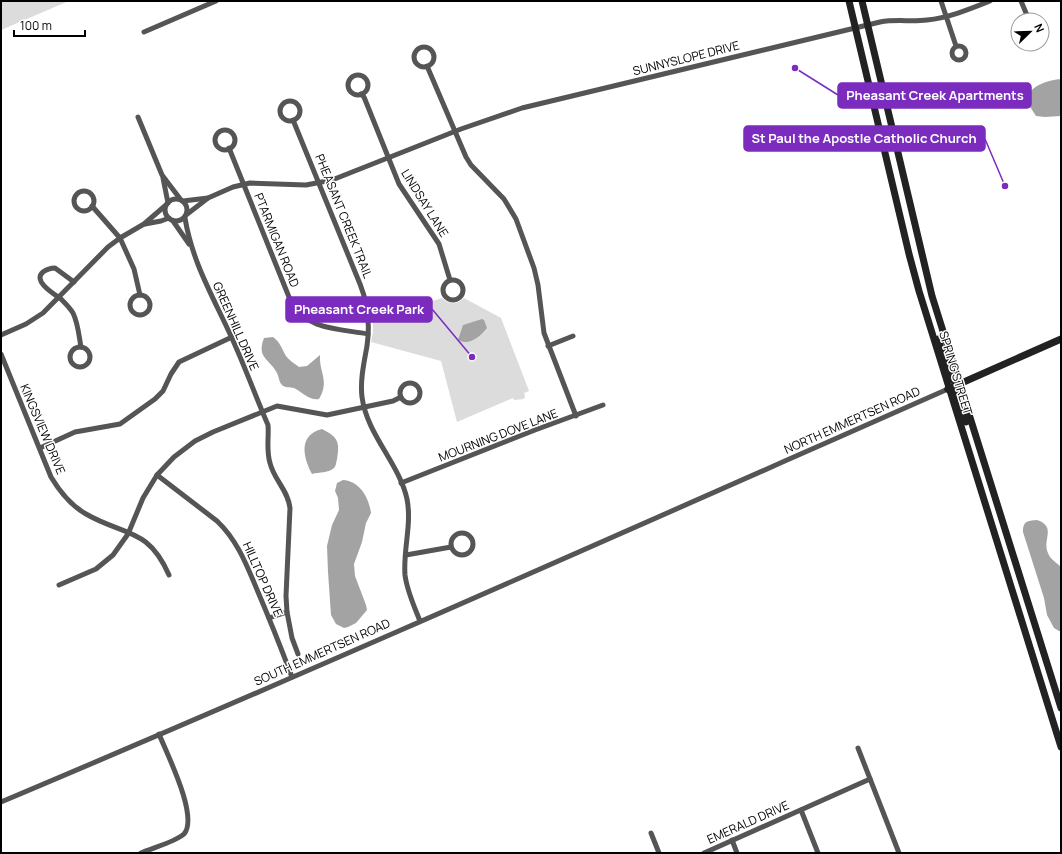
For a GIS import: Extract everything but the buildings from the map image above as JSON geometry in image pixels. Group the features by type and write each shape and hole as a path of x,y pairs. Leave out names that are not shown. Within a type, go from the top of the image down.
{"main road":[{"name":"SPRING STREET","path":"849,1 909,254 948,389 1003,564 1058,724 1061,747"},
{"name":"SPRING STREET","path":"862,1 921,256 941,328 1061,708"},
{"path":"872,101 885,99"},
{"path":"896,200 908,198"},
{"path":"932,332 941,328"},
{"path":"932,332 938,336 951,379 959,384"},
{"name":"NORTH EMMERTSEN ROAD","path":"948,389 1061,339"},
{"path":"948,389 953,391 957,396 970,434 978,445 967,449"},
{"path":"1003,564 1014,560"}],"street":[{"path":"144,32 216,1"},
{"path":"941,1 956,46"},
{"name":"SUNNYSLOPE DRIVE","path":"208,198 243,185 258,183 293,185 319,183 342,176 454,132 522,108 868,25 896,20 929,20 947,16 990,1"},
{"path":"1021,1 1026,12"},
{"path":"427,66 454,132 470,164 504,199 516,219 534,268 538,285 544,333 576,416"},
{"name":"LINDSAY LANE","path":"361,94 364,97 388,158 405,194 439,244 450,280"},
{"path":"138,117 162,175 167,204 165,211 171,219"},
{"name":"PHEASANT CREEK TRAIL","path":"294,120 363,292 368,316 368,334 362,376 363,408 369,423 401,483 407,499 409,523 405,566 407,583 420,621"},
{"name":"PTARMIGAN ROAD","path":"229,148 291,302 296,311 305,319 315,324 368,334"},
{"path":"162,175 187,206 186,216"},
{"path":"1,334 34,320 43,313 97,257 120,238 144,224 172,200 182,201 208,198"},
{"path":"144,224 171,219 179,221 208,198"},
{"path":"92,206 120,238 132,262 140,295"},
{"name":"GREENHILL DRIVE","path":"186,216 192,248 209,291 232,337 268,425 268,452 270,464 289,498 290,508 286,596 287,612 292,638 298,654"},
{"name":"GREENHILL DRIVE","path":"171,219 192,248"},
{"path":"74,282 55,268 46,270 41,273 40,277 46,287 67,305 73,313 81,347"},
{"path":"548,346 573,336"},
{"path":"40,448 75,432 120,424 155,399 163,391 171,374 179,362 232,337"},
{"name":"KINGSVIEW DRIVE","path":"1,354 56,486 70,503 82,512 144,540 154,549 163,561 169,575"},
{"name":"NORTH EMMERTSEN ROAD","path":"651,520 948,389"},
{"path":"59,585 87,574 105,563 119,548 129,532 143,498 157,475 174,457 195,441 213,432 277,406 327,415 393,401 401,397"},
{"name":"MOURNING DOVE LANE","path":"401,483 535,430 603,406"},
{"name":"HILLTOP DRIVE","path":"157,475 217,521 231,535 241,552 292,677"},
{"name":"SOUTH EMMERTSEN ROAD","path":"1,802 651,520"},
{"path":"457,535 467,535 472,541 472,548 465,555 458,555 452,550 451,547 452,540 457,535"},
{"path":"406,555 451,547"},
{"path":"269,618 287,612"},
{"path":"141,853 181,836 187,828 188,812 182,791 159,734"},
{"path":"858,748 899,853"},
{"name":"EMERALD DRIVE","path":"704,853 870,779"},
{"path":"802,810 818,853"},
{"path":"651,833 659,853"},
{"path":"732,840 737,853"}],"shaded area":[{"path":"1,1 69,1 1,30"},
{"path":"1061,79 1061,116 1036,116 1029,103 1029,94 1041,84"},
{"path":"442,298 450,303 456,303 464,298 501,318 529,391 524,393 524,399 514,400 513,398 457,422 441,361 371,342 373,320 413,317 411,308"},
{"path":"482,319 484,320 487,328 481,335 474,340 466,342 458,340 463,325"},
{"path":"273,337 279,343 286,356 299,367 307,366 320,355 324,387 319,399 312,399 294,388 285,387 281,384 277,373 265,358 262,350 264,338"},
{"path":"322,429 332,435 337,441 338,453 336,463 334,468 329,471 312,474 306,461 306,441 314,432"},
{"path":"343,480 354,483 363,491 371,513 366,523 362,542 354,564 355,576 367,610 356,623 344,628 336,624 331,615 327,546 332,525 339,510 338,498 335,491 337,483"},
{"path":"1037,520 1046,526 1048,530 1048,553 1061,567 1061,631 1054,628 1047,615 1044,598 1023,532 1026,522"}],"place":[{"name":"Pheasant Creek Apartments","path":"795,68"},
{"name":"St Paul the Apostle Catholic Church","path":"1005,186"},
{"name":"Pheasant Creek Park","path":"472,357"}]}
